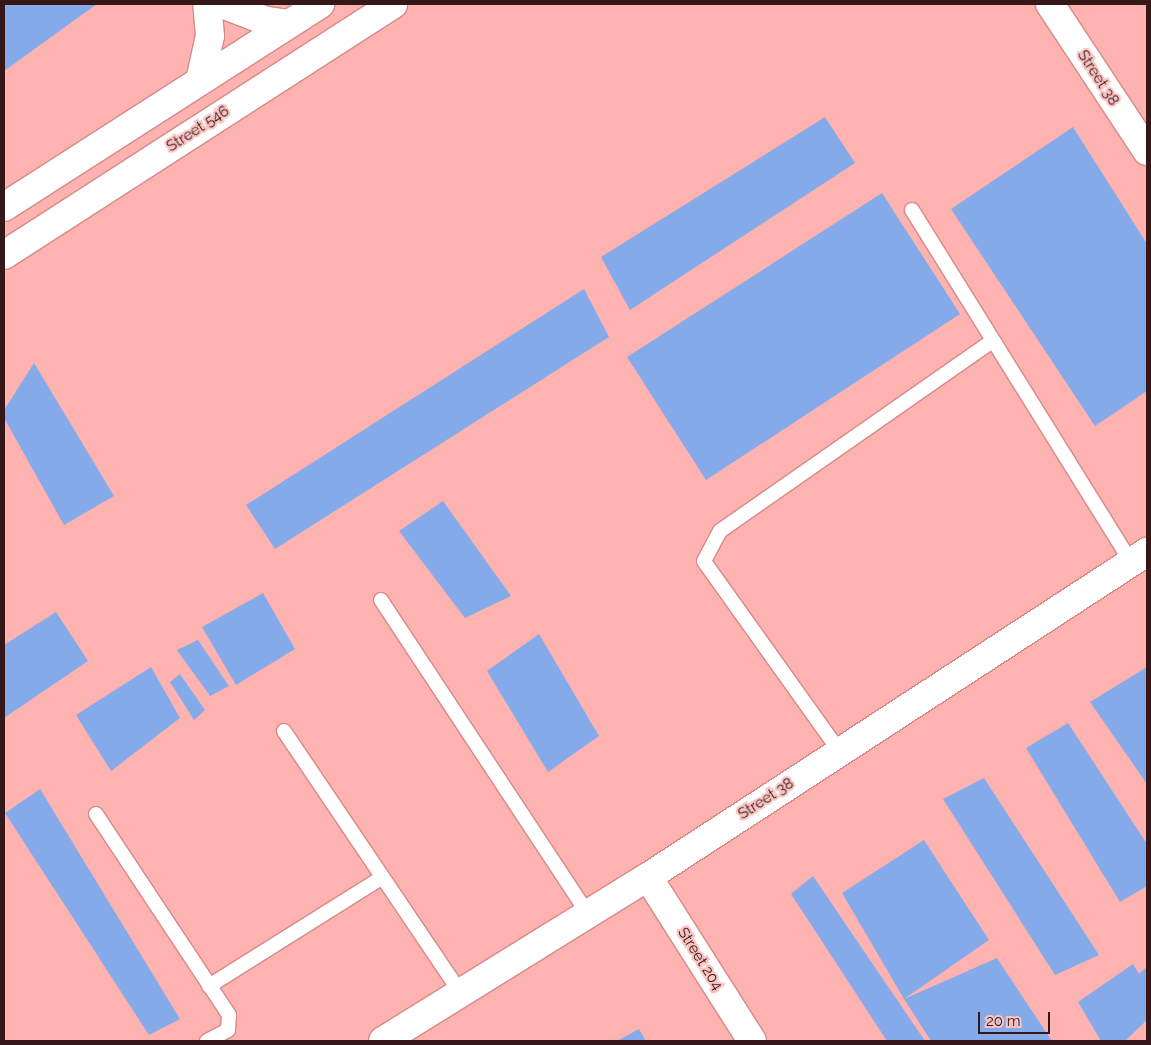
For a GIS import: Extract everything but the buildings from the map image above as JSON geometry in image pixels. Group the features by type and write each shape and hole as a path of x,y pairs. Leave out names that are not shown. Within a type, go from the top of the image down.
{"street":[{"path":"200,81 210,36 207,4"},
{"path":"222,4 258,19 289,24"},
{"path":"4,207 320,4"},
{"name":"Street 546","path":"4,254 393,4"},
{"name":"Street 38","path":"1050,4 1147,151"},
{"name":"Street 38","path":"383,1041 459,990 648,877 1139,557"},
{"name":"Street 204","path":"648,877 752,1041"}],"lane":[{"path":"912,210 992,340 1139,557"},
{"path":"840,752 704,561 720,531 992,340"},
{"path":"381,600 587,912"},
{"path":"284,731 381,878 459,990"},
{"path":"96,814 229,1015 228,1030 208,1041"},
{"path":"209,986 381,878"}],"shaded area":[{"path":"4,4 1147,4 1147,1041 4,1041"}]}
